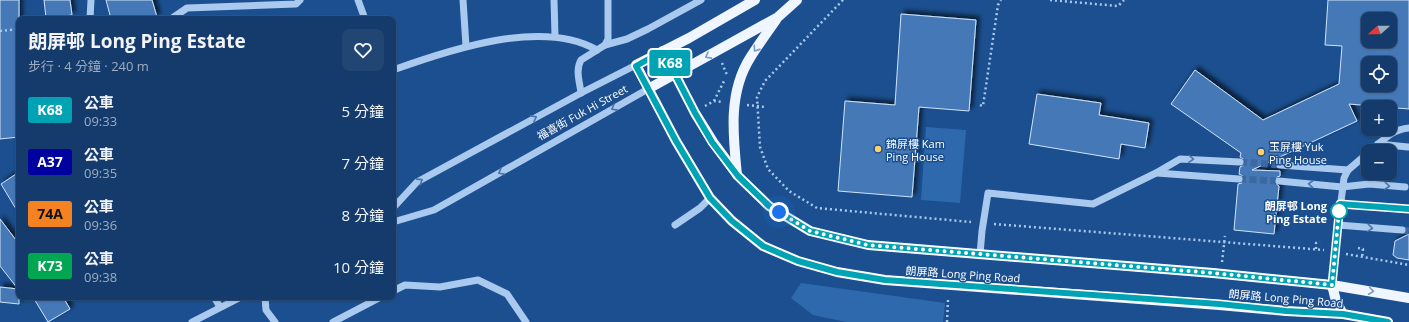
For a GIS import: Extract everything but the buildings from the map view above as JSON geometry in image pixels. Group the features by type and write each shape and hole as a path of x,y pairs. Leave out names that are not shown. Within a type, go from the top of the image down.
{"main road":[{"name":"福喜街 Fuk Hi Street","path":"636,66 756,0"},
{"name":"福喜街 Fuk Hi Street","path":"648,89 778,17 797,0"},
{"path":"738,176 733,132 734,104 739,82 749,59 778,17"},
{"name":"朗屏路 Long Ping Road","path":"663,51 695,113 712,142 738,176 769,206 810,231 868,245 1213,273 1332,285 1409,298"},
{"name":"朗屏路 Long Ping Road","path":"636,66 676,141 710,198 732,221 763,246 798,261 837,272 885,280 1219,304 1286,311 1343,314 1388,322"},
{"path":"1332,285 1336,301 1343,314"}],"street":[{"path":"90,16 91,0"},
{"path":"175,16 187,8 296,4 300,0"},
{"path":"358,0 364,16"},
{"path":"463,0 466,46"},
{"path":"554,0 555,36"},
{"path":"605,45 608,39 608,0"},
{"path":"581,93 578,73 581,60 605,45 627,39 648,29 690,3 701,0"},
{"path":"396,69 466,46 506,38 555,36 585,43 597,50"},
{"name":"福喜街 Fuk Hi Street","path":"396,205 417,182 581,93 636,66"},
{"name":"福喜街 Fuk Hi Street","path":"396,221 434,210 648,89"},
{"path":"1378,144 1395,132 1409,128"},
{"path":"1397,146 1408,147"},
{"path":"980,254 988,193 1093,204 1156,173 1180,159 1240,162"},
{"path":"1332,285 1342,186 1348,170 1361,159"},
{"path":"1280,165 1348,170"},
{"path":"1156,173 1238,179"},
{"path":"1279,182 1342,186 1369,184 1405,187"},
{"path":"675,225 700,208 710,198"},
{"path":"1340,204 1403,209"},
{"path":"1338,225 1402,230"},
{"path":"396,290 405,285 440,287 478,280 507,294 526,322"},
{"path":"216,300 220,308"},
{"path":"192,322 235,300"},
{"path":"266,300 266,310 275,322"},
{"path":"333,322 375,300"}],"path":[{"path":"843,0 765,81 757,97 760,147 768,169 789,191 817,208 972,222"},
{"path":"980,106 983,106 998,5 1001,0"},
{"path":"1050,0 1118,6 1124,0"},
{"path":"0,31 16,30"},
{"path":"752,106 765,107"},
{"path":"995,224 1320,250"},
{"path":"1223,250 1224,236"},
{"path":"1314,249 1316,242 1320,242"},
{"path":"1358,248 1363,249 1362,257"},
{"path":"1357,256 1409,265"},
{"path":"947,322 948,300"}],"shaded area":[{"path":"926,127 966,130 960,203 921,200"},
{"path":"801,283 945,303 943,322 846,322 813,315 791,298"}],"tunnel":[{"path":"1240,162 1280,165"},
{"path":"1239,179 1279,181"},
{"path":"1402,230 1409,231"}],"bus line":[{"name":"K68","path":"1388,322 1343,314 1286,311 1219,304 885,280 837,272 798,261 763,246 732,221 710,198 676,141 636,66 663,51 695,113 712,142 738,176 769,206 810,231 868,245 1213,273 1332,285 1340,204 1409,209"}],"place":[{"name":"錦屏樓 Kam Ping House","path":"878,149"},
{"name":"玉屏樓 Yuk Ping House","path":"1261,152"},
{"name":"朗屏邨 Long Ping Estate","path":"1339,211"}],"route":[{"path":"779,212 810,231 868,245 1213,273 1332,285 1339,211"}]}
